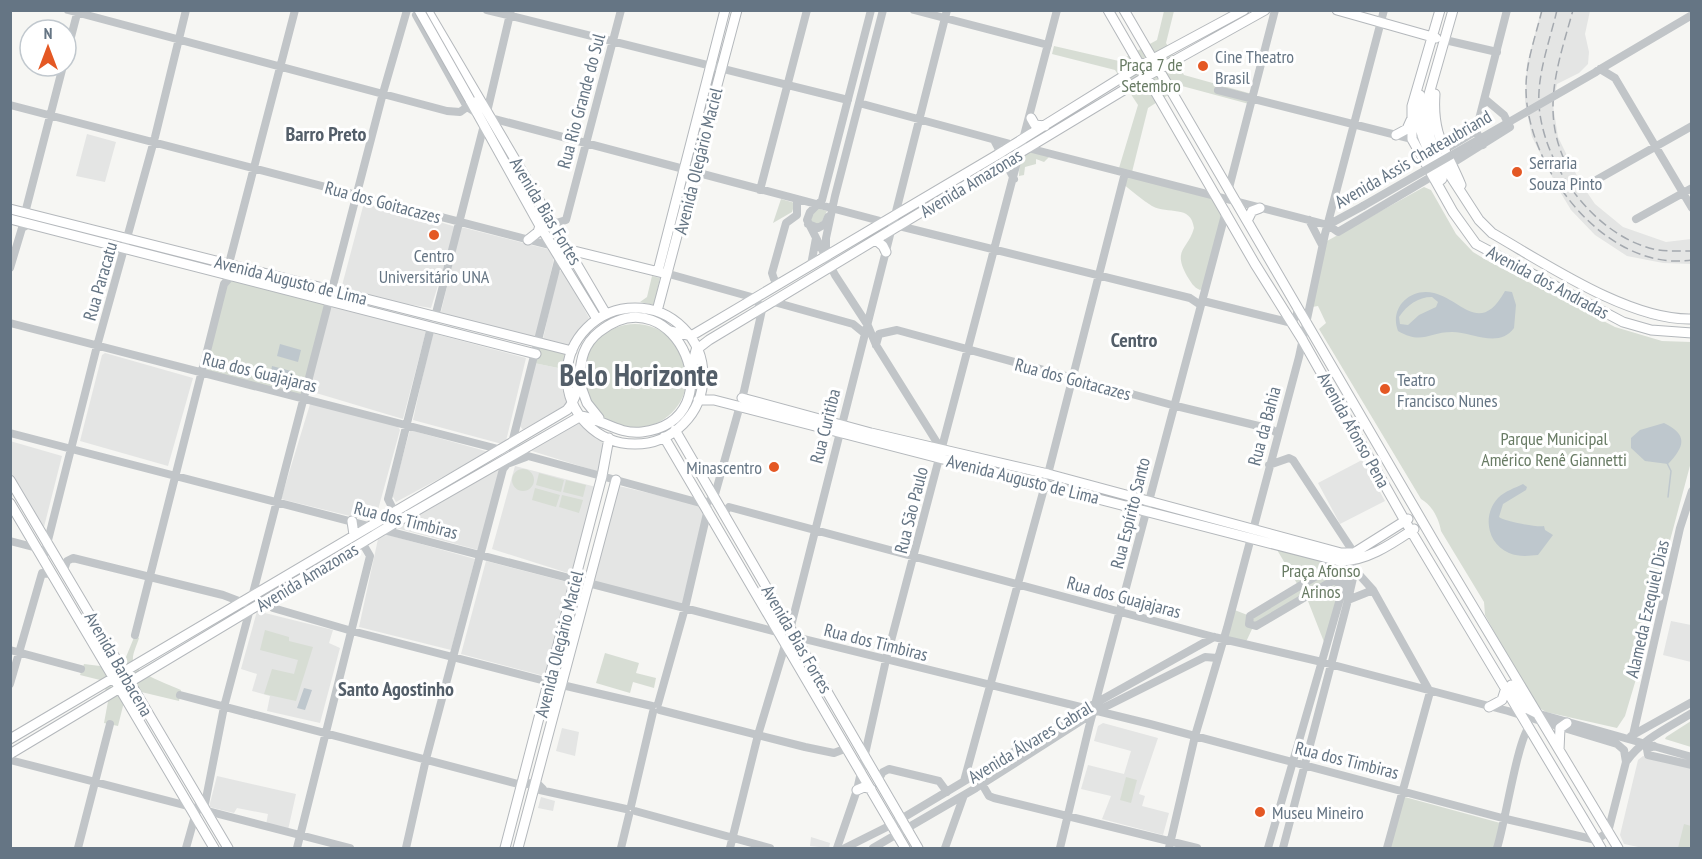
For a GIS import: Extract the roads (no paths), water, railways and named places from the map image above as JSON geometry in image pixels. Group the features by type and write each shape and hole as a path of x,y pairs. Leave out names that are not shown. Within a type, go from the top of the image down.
{"main road":[{"path":"428,10 472,102"},
{"name":"Avenida Olegário Maciel","path":"658,272 725,10"},
{"name":"Avenida Olegário Maciel","path":"657,311 669,274 737,10"},
{"name":"Avenida Afonso Pena","path":"1108,10 1216,197 1302,339 1405,521 1599,844"},
{"name":"Avenida Afonso Pena","path":"1124,10 1302,306 1306,320 1417,513 1618,849"},
{"name":"Avenida Amazonas","path":"1022,146 1045,126 1140,66 1244,10"},
{"name":"Avenida Amazonas","path":"691,336 826,256 893,224 1022,146 1265,10"},
{"path":"1337,10 1445,40"},
{"name":"Avenida dos Andradas","path":"1440,10 1412,106 1412,139 1492,233 1620,302 1662,317 1692,319"},
{"name":"Avenida dos Andradas","path":"1427,142 1427,107 1453,10"},
{"path":"418,12 472,102"},
{"name":"Avenida dos Andradas","path":"1436,78 1435,124 1442,145 1442,173"},
{"name":"Avenida dos Andradas","path":"1421,81 1418,119 1472,239 1487,251 1623,322 1652,330 1692,333"},
{"name":"Avenida Bias Fortes","path":"472,102 485,116 553,224 602,316"},
{"name":"Avenida Bias Fortes","path":"485,116 540,225 559,257 602,316"},
{"path":"1031,118 1035,125 1045,126"},
{"path":"1396,135 1407,129 1411,120"},
{"path":"1248,219 1252,211 1260,208"},
{"name":"Avenida Augusto de Lima","path":"10,209 572,351"},
{"name":"Avenida Augusto de Lima","path":"10,219 225,277 330,301 536,354"},
{"name":"Avenida Amazonas","path":"697,348 876,240 893,224"},
{"path":"528,240 538,232 540,225"},
{"path":"876,240 884,246 886,252"},
{"name":"Rua dos Goitacazes","path":"553,246 669,274"},
{"path":"631,308 657,311 672,319 691,336 697,348 703,375 698,400 685,421 664,437 632,443 609,438 589,425 573,402 567,376 572,351 586,328 602,316 631,308"},
{"path":"573,402 577,394 579,361 585,348 596,334 607,327 621,321 640,319 691,336"},
{"path":"669,330 684,348 691,369"},
{"path":"581,416 620,431 647,431 664,425 676,416 685,404 690,390 691,369 697,348"},
{"path":"579,379 586,403 606,424"},
{"name":"Avenida Augusto de Lima","path":"698,400 740,403 1251,532 1342,559"},
{"name":"Avenida Amazonas","path":"11,739 370,525 502,450 567,410 573,402"},
{"name":"Avenida Amazonas","path":"10,754 385,529 581,416"},
{"name":"Avenida Bias Fortes","path":"675,430 723,514 847,748 904,849"},
{"name":"Avenida Bias Fortes","path":"664,437 864,756 918,849"},
{"name":"Avenida Olegário Maciel","path":"505,849 576,579 602,476 609,438"},
{"name":"Avenida Barbacena","path":"10,480 46,535 87,611 124,672 125,686 214,849"},
{"name":"Avenida Olegário Maciel","path":"518,849 537,788 616,480"},
{"name":"Avenida Barbacena","path":"10,503 114,678 136,694 228,849"},
{"path":"1342,559 1417,513"},
{"path":"352,521 354,535"},
{"path":"1342,559 1365,556 1423,522"},
{"name":"Avenida Augusto de Lima","path":"1251,532 1326,558 1342,559"},
{"path":"78,617 87,611"},
{"path":"1488,661 1504,673 1524,707 1539,718 1528,727"},
{"path":"97,688 105,662"},
{"path":"136,694 137,686 145,674"},
{"path":"1489,707 1502,700 1506,687"},
{"path":"1559,750 1564,725"},
{"path":"857,790 864,786 871,789"},
{"path":"193,812 205,811"}],"street":[{"path":"68,10 455,112 472,102"},
{"name":"Rua Paracatu","path":"43,560 46,535 72,449 97,346 128,240 186,10"},
{"path":"135,635 200,372 295,10"},
{"name":"Avenida Bias Fortes","path":"428,10 485,102 485,116"},
{"path":"487,10 510,13 612,42 787,87 848,100"},
{"name":"Rua Rio Grande do Sul","path":"553,224 566,220 621,10"},
{"path":"760,190 807,10"},
{"path":"871,10 819,204 810,212 808,223 940,454"},
{"path":"826,256 832,207 883,10"},
{"path":"914,10 946,14 1048,45"},
{"name":"Rua São Paulo","path":"837,849 857,790 886,660 968,350 971,331 1031,118 1057,10"},
{"path":"1229,188 1275,10"},
{"path":"485,116 760,190 1099,277 1292,323 1302,306 1323,247 1384,10"},
{"path":"1483,145 1476,131 1507,10"},
{"path":"350,849 205,811 224,707 333,291 382,93 406,14 418,12"},
{"path":"435,317 510,13"},
{"name":"Rua Curitiba","path":"730,849 758,735 788,635 946,14"},
{"name":"Avenida Assis Chateaubriand","path":"1485,99 1504,115 1510,127 1442,173 1338,232 1328,225 1363,206 1598,70 1617,59 1692,15"},
{"path":"1445,40 1497,52"},
{"path":"1615,78 1617,59"},
{"path":"1598,70 1615,78 1692,208"},
{"path":"25,213 60,78"},
{"path":"1218,90 1442,145"},
{"path":"859,103 994,140 1328,225"},
{"name":"Rua dos Goitacazes","path":"10,105 553,246"},
{"path":"1591,183 1692,126"},
{"name":"Avenida Assis Chateaubriand","path":"1442,145 1451,146 1476,131"},
{"path":"994,140 1014,179"},
{"path":"964,781 1073,379 1125,172"},
{"path":"1636,219 1692,188"},
{"path":"779,284 772,273 786,223 797,215 797,199"},
{"path":"1334,205 1341,218"},
{"path":"808,223 814,228 821,227 832,207"},
{"name":"Rua Espírito Santo","path":"1060,849 1172,405 1226,211"},
{"path":"1309,220 1323,247"},
{"path":"10,268 22,228 29,224"},
{"path":"1220,231 1227,225 1236,229"},
{"path":"811,265 816,238"},
{"path":"568,250 559,257 512,443 517,453 706,506"},
{"name":"Rua dos Goitacazes","path":"669,274 755,298"},
{"path":"1190,298 1203,290"},
{"path":"621,849 656,708 685,608 706,506 714,498 740,403 762,310 755,298"},
{"path":"774,302 853,324 864,333"},
{"name":"Rua da Bahia","path":"1170,845 1195,736 1224,639 1306,320"},
{"name":"Rua dos Guajajaras","path":"10,324 502,450"},
{"path":"394,511 388,499 431,327"},
{"name":"Rua dos Goitacazes","path":"876,345 879,334 897,330 1073,379 1271,429 1277,433"},
{"path":"861,344 868,342 876,345"},
{"name":"Rua dos Timbiras","path":"10,433 788,635 1195,736 1599,844"},
{"path":"406,849 426,759 455,657 502,469 518,458 529,456"},
{"path":"1269,465 1288,458 1293,460 1354,553"},
{"name":"Alameda Ezequiel Dias","path":"1630,737 1638,712 1680,528 1692,491"},
{"name":"Rua dos Guajajaras","path":"723,514 729,507 1214,637 1331,664 1430,692 1564,725"},
{"path":"15,542 26,538 27,530"},
{"path":"15,542 37,548"},
{"path":"297,849 370,556 363,544"},
{"path":"1283,849 1354,572 1365,556"},
{"path":"1326,558 1328,569 1250,616 1249,624 1256,626 1334,580 1341,585 1343,591"},
{"path":"64,570 67,561 77,559 243,601 249,612"},
{"path":"1342,559 1373,590 1430,692 1387,849"},
{"path":"1268,849 1295,763 1343,591 1347,571 1342,559"},
{"path":"10,684 42,573 51,574"},
{"path":"1348,600 1373,590"},
{"path":"223,595 231,608"},
{"path":"270,600 273,608 352,632 549,682"},
{"name":"Avenida Álvares Cabral","path":"845,849 891,825 1084,709 1214,637"},
{"path":"10,650 81,669"},
{"name":"Avenida Álvares Cabral","path":"873,849 982,784 1095,712 1205,657 1217,658"},
{"path":"562,685 834,753 847,748"},
{"path":"180,695 522,785 630,810 770,849"},
{"path":"1617,744 1692,702"},
{"path":"1638,712 1641,719 1651,724"},
{"path":"1626,762 1644,743 1692,713"},
{"path":"78,849 110,724"},
{"path":"1564,725 1630,737 1692,757"},
{"path":"1564,725 1617,744 1624,750 1626,762 1608,832 1599,844"},
{"path":"1497,849 1528,727"},
{"path":"1654,746 1647,749 1647,753 1692,765"},
{"path":"21,748 21,762"},
{"path":"10,760 193,812 186,849"},
{"path":"878,780 883,772 889,769 939,780 947,792"},
{"path":"982,784 988,796 994,798 1170,845 1197,849"},
{"path":"945,849 964,795"}],"waterway":[{"path":"1667,463 1671,471 1668,497"}],"railway":[{"path":"1542,10 1529,58 1526,87 1529,118 1539,149 1555,180 1576,208 1601,232 1629,250 1660,260 1692,260"},
{"path":"1557,10 1542,69 1539,105 1542,127 1560,171 1589,209 1625,238 1657,250 1692,251"},
{"path":"1564,159 1557,140 1553,103 1558,66 1573,10"}],"place":[{"name":"Cine Theatro Brasil","path":"1203,66"},
{"name":"Serraria Souza Pinto","path":"1517,172"},
{"name":"Centro Universitário UNA","path":"434,235"},
{"name":"Teatro Francisco Nunes","path":"1385,389"},
{"name":"Minascentro","path":"774,467"},
{"name":"Museu Mineiro","path":"1260,812"}],"district":[{"name":"Barro Preto","path":"326,134"},
{"name":"Centro","path":"1134,340"},
{"name":"Belo Horizonte","path":"639,374"},
{"name":"Santo Agostinho","path":"396,689"}],"park label":[{"name":"Praça 7 de Setembro","path":"1151,74"},
{"name":"Parque Municipal Américo Renê Giannetti","path":"1554,448"},
{"name":"Praça Afonso Arinos","path":"1321,580"}]}
